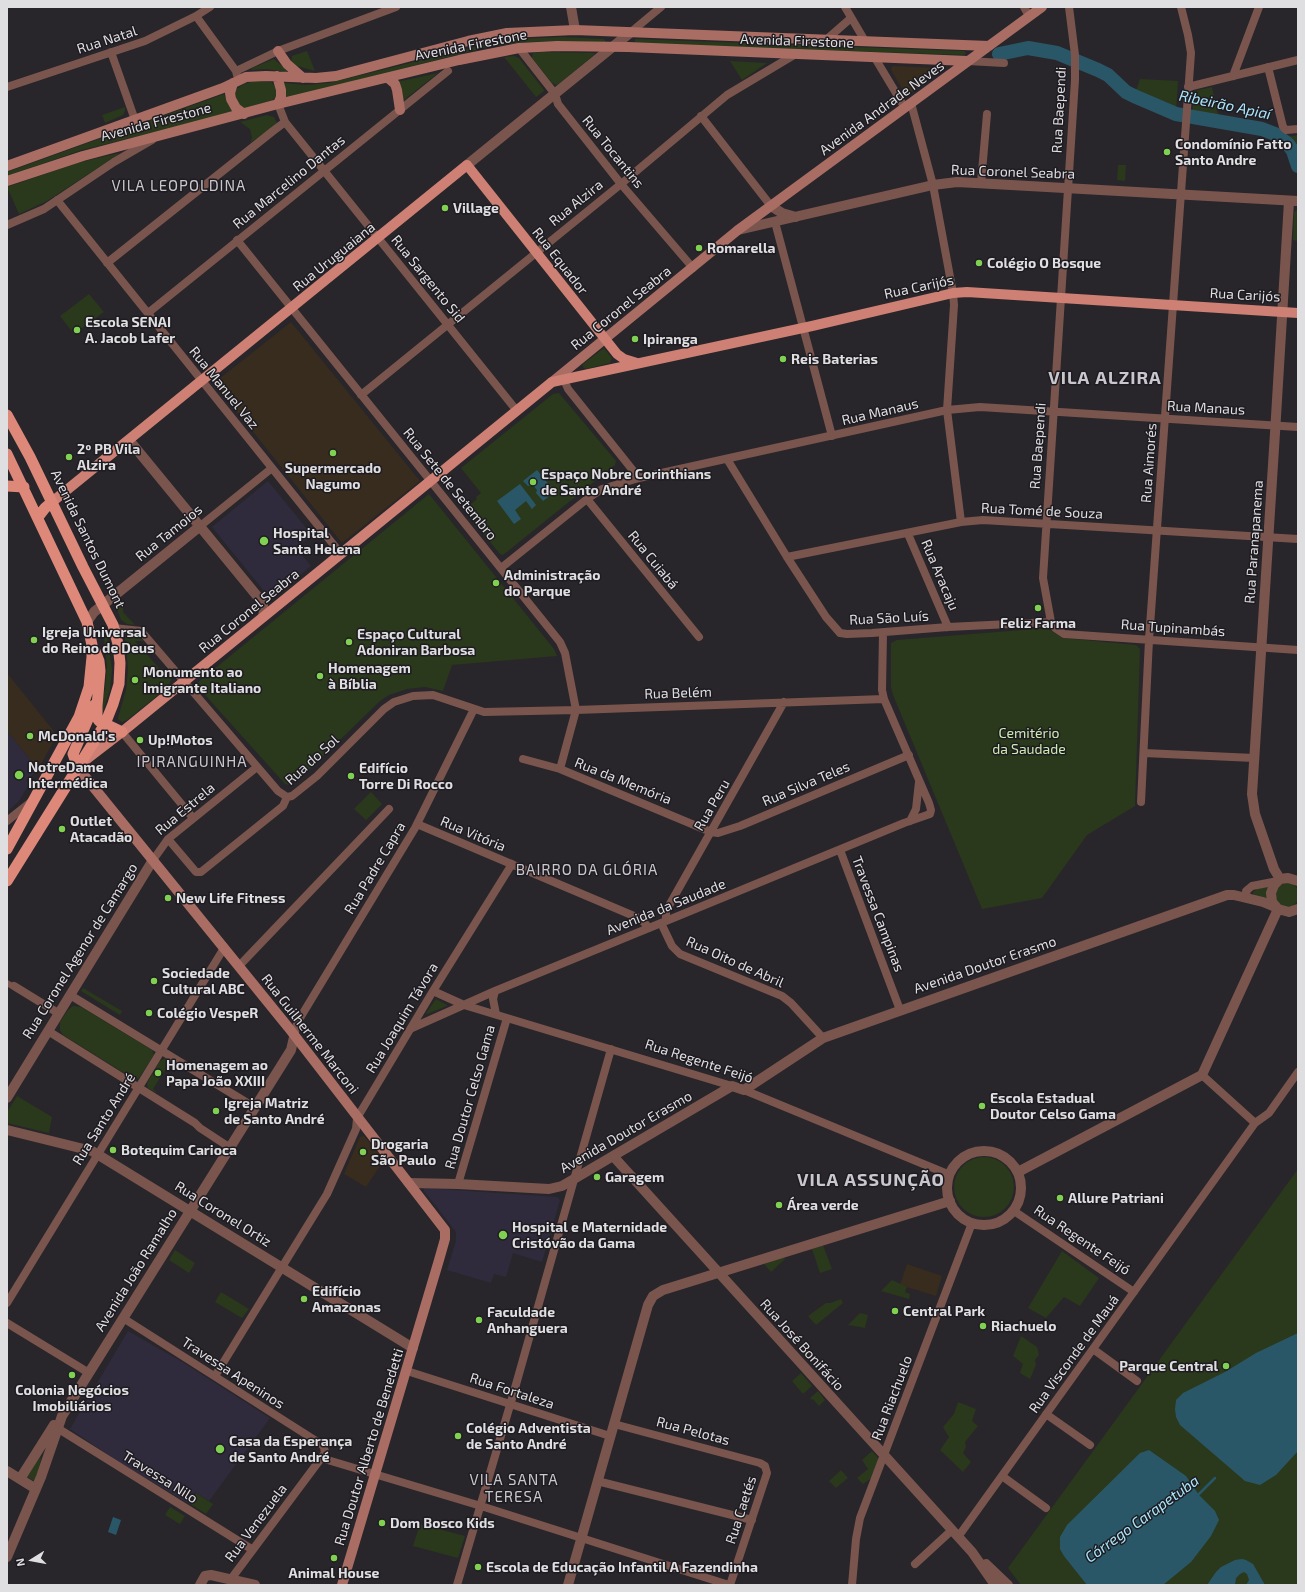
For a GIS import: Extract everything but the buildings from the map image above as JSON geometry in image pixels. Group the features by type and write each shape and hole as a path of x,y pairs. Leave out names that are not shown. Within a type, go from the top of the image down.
{"highway":[{"name":"Avenida Santos Dumont","path":"7,415 24,445 114,628 119,649 120,674 116,694 105,724 7,881"},
{"path":"24,445 10,459 87,622 92,645 100,665 97,718 105,724 122,732"},
{"path":"7,486 24,487"},
{"path":"38,517 52,502"},
{"path":"7,849 79,717 86,697 92,666 92,645"},
{"path":"79,766 72,754 98,696"}],"main road":[{"name":"Avenida Andrade Neves","path":"738,230 989,46 1027,11 1042,7"},
{"name":"Avenida Firestone","path":"7,166 136,120 236,78 257,76 303,78 336,76 490,36 525,31 575,30 989,46"},
{"name":"Avenida Firestone","path":"7,181 71,159 278,104 467,58 519,48 557,46 614,47 968,61"},
{"path":"278,51 287,64 303,78"},
{"path":"277,76 281,90 281,97 278,104"},
{"path":"236,78 230,94 231,99 236,108 244,114"},
{"path":"388,78 395,84 400,110"},
{"name":"Rua Uruguaiana","path":"52,502 292,309 467,165"},
{"name":"Rua Equador","path":"467,165 617,354 624,359 639,364"},
{"name":"Rua Coronel Seabra","path":"79,766 605,340 738,230"},
{"name":"Rua Carijós","path":"552,382 803,328 953,293 967,292 1298,313"},
{"path":"607,370 616,362 617,354"},
{"name":"Rua Guilherme Marconi","path":"79,766 239,966 442,1225"},
{"path":"7,840 21,824"},
{"name":"Rua Doutor Alberto de Benedetti","path":"342,1585 445,1239 445,1230 442,1225"}],"street":[{"path":"196,16 236,78 278,51 396,7"},
{"path":"571,7 575,30"},
{"path":"631,32 661,7"},
{"path":"845,7 865,41"},
{"name":"Rua Baependi","path":"1051,622 1043,578 1075,67 1075,54 1069,7"},
{"name":"Rua Aimorés","path":"1141,802 1149,640 1188,87 1190,45 1181,7"},
{"path":"1233,76 1260,7"},
{"name":"Rua Natal","path":"7,87 156,36 196,16 206,8"},
{"path":"827,39 851,18"},
{"name":"Rua Uruguaiana","path":"467,165 631,32"},
{"name":"Rua Tocantins","path":"519,48 555,94 558,104 621,184 693,268"},
{"path":"111,52 136,120"},
{"name":"Rua Alzira","path":"361,395 621,184 727,95 794,55"},
{"path":"875,58 908,106 932,185 953,293 954,305 947,410 961,522"},
{"path":"1188,87 1298,60"},
{"name":"Avenida Firestone","path":"968,61 1004,63"},
{"path":"1268,67 1283,127 1286,130 1298,128"},
{"name":"Rua Marcelino Dantas","path":"148,313 448,71"},
{"name":"Rua Sargento Sid","path":"278,104 286,122 324,171 517,411"},
{"path":"981,183 987,114"},
{"path":"701,116 772,206 782,213 796,217"},
{"path":"107,263 286,122"},
{"path":"7,225 44,209 114,162 156,137"},
{"name":"Rua Coronel Seabra","path":"738,230 932,185 957,182 1293,201"},
{"name":"Rua Manuel Vaz","path":"57,200 341,554"},
{"name":"Rua Paranapanema","path":"1279,880 1253,805 1252,794 1282,312 1293,201"},
{"path":"775,222 832,436"},
{"name":"Rua Sete de Setembro","path":"237,240 501,568 563,648 576,710 560,769"},
{"path":"564,380 568,390 639,478"},
{"name":"Rua Manaus","path":"501,568 587,499 602,489 639,478 947,410 980,407 1298,427"},
{"path":"129,440 262,602 264,610 263,618"},
{"path":"7,473 10,459"},
{"name":"Rua São Luís","path":"727,459 826,617 838,631 847,634 883,633 948,627 1051,622"},
{"name":"Rua Tamoios","path":"87,622 94,612 272,468"},
{"name":"Rua Cuiabá","path":"587,499 699,637"},
{"name":"Rua Tomé de Souza","path":"788,557 908,534 961,522 984,520 1298,539"},
{"name":"Rua Aracaju","path":"908,534 948,627"},
{"path":"262,602 270,605 281,603"},
{"name":"Rua Tupinambás","path":"1051,622 1055,628 1064,634 1298,650"},
{"path":"114,628 141,631 281,794 287,797"},
{"path":"883,633 882,690 884,699 931,806 928,814 920,815 916,809"},
{"name":"Rua do Sol","path":"168,839 196,872 199,873 280,809 287,797 292,796 317,776 381,712 394,702 413,696 433,695 474,709"},
{"name":"Rua Belém","path":"474,709 484,712 576,710 884,699"},
{"name":"Rua Peru","path":"663,922 666,911 784,702"},
{"name":"Rua Padre Capra","path":"294,1037 297,1023 417,824 474,709"},
{"path":"122,732 193,818"},
{"path":"1144,753 1254,758"},
{"name":"Rua Silva Teles","path":"711,832 722,833 733,829 909,755"},
{"name":"Rua da Memória","path":"523,759 560,769 711,832"},
{"name":"Rua Estrela","path":"153,860 168,839 257,766"},
{"path":"910,821 916,809 919,777"},
{"path":"7,821 35,798"},
{"path":"239,966 389,809"},
{"name":"Avenida da Saudade","path":"412,1028 495,991 928,814"},
{"name":"Rua Vitória","path":"417,824 642,919 649,928"},
{"name":"Travessa Campinas","path":"840,850 900,1010"},
{"name":"Rua Coronel Agenor de Camargo","path":"7,1098 153,860"},
{"name":"Rua Joaquim Távora","path":"215,1376 327,1194 356,1129 357,1118 433,991 512,864"},
{"path":"1247,898 1246,891 1252,886 1288,878 1298,881"},
{"path":"1279,880 1274,885 1271,893 1272,902 1277,908 1289,912 1298,909"},
{"name":"Avenida Doutor Erasmo","path":"744,1090 823,1038 1227,895 1234,894 1266,903 1277,908"},
{"path":"1018,1172 1202,1075 1277,908"},
{"name":"Rua Oito de Abril","path":"663,922 672,946 680,954 782,996 823,1038"},
{"name":"Rua Santo André","path":"7,1303 224,948"},
{"path":"11,985 58,1013"},
{"name":"Rua Regente Feijó","path":"433,991 464,1005 744,1090 950,1174"},
{"path":"495,991 493,999 496,1014"},
{"path":"70,995 254,1107"},
{"name":"Rua Doutor Celso Gama","path":"458,1184 507,1018"},
{"path":"48,1031 195,1122 200,1128 229,1147"},
{"name":"Avenida João Ramalho","path":"20,1479 62,1416 291,1050 294,1037"},
{"path":"457,1585 611,1049"},
{"name":"Rua Visconde de Mauá","path":"915,1564 955,1534 1002,1476 1255,1123 1269,1113 1298,1072"},
{"path":"1202,1075 1255,1123"},
{"name":"Avenida Doutor Erasmo","path":"409,1183 549,1189 562,1186 732,1086"},
{"name":"Rua Coronel Ortiz","path":"7,1130 89,1150 98,1154 413,1348"},
{"path":"983,1151 994,1152 1005,1157 1014,1165 1018,1172 1021,1181 1020,1200 1014,1211 1006,1218 996,1223 984,1225 972,1223 959,1215 950,1201 947,1188 950,1174 961,1159 971,1153 983,1151"},
{"name":"Rua José Bonifácio","path":"613,1156 955,1534 1008,1585"},
{"path":"568,1585 650,1300 653,1296 663,1290 950,1201"},
{"name":"Rua Regente Feijó","path":"1014,1211 1134,1292"},
{"name":"Rua Riachuelo","path":"852,1583 859,1523 972,1223"},
{"name":"Travessa Apeninos","path":"123,1318 321,1444 324,1447 323,1455"},
{"path":"7,1323 89,1373"},
{"path":"1093,1349 1137,1381"},
{"name":"Rua Fortaleza","path":"406,1371 610,1436"},
{"path":"1046,1414 1090,1445"},
{"name":"Rua Pelotas","path":"614,1424 760,1463 765,1466"},
{"name":"Avenida João Ramalho","path":"7,1557 36,1489 55,1427"},
{"name":"Travessa Nilo","path":"55,1427 253,1550"},
{"path":"323,1455 376,1474 726,1584"},
{"name":"Rua Venezuela","path":"200,1585 203,1578 208,1575 231,1579 323,1455"},
{"name":"Rua Caetés","path":"726,1584 752,1520 767,1473 765,1466"},
{"path":"7,1471 36,1489"},
{"path":"1002,1476 1046,1508"},
{"path":"598,1481 752,1520"},
{"name":"Rua José Bonifácio","path":"972,1552 995,1585"},
{"path":"231,1579 255,1585"}],"shaded area":[{"path":"892,66 937,68 938,72 909,94 905,94 891,70"},
{"path":"291,322 420,481 342,543 214,383"},
{"name":"Hospital Santa Helena","path":"268,481 312,535 296,548 311,566 273,597 269,597 212,527"},
{"path":"7,673 57,735 38,770 7,731"},
{"name":"NotreDame Intermédica","path":"7,731 38,770 26,780 29,784 19,801 7,812"},
{"path":"364,1136 384,1160 366,1187 344,1174 360,1137"},
{"name":"Hospital e Maternidade Cristóvão da Gama","path":"424,1188 557,1197 560,1200 542,1262 513,1253 506,1277 494,1274 491,1283 447,1270 456,1241 456,1232 424,1191"},
{"path":"907,1264 942,1276 936,1296 900,1285"},
{"path":"128,1331 184,1363 270,1418 209,1501 195,1492 188,1503 122,1464 70,1429"}],"green space":[{"path":"563,37 604,39 606,42 548,41 488,47 286,98 284,83 305,85 329,83 491,43 518,39"},
{"path":"635,39 964,51 966,53 964,55 640,44 635,42"},
{"path":"307,51 315,71 297,66 291,62 292,56"},
{"path":"533,53 595,54 556,85 552,83 532,58"},
{"path":"514,56 519,58 544,90 536,97 504,57"},
{"path":"274,59 287,70 287,72 266,69 251,70 252,68"},
{"path":"730,61 767,63 742,80"},
{"path":"438,73 404,100 403,100 397,82"},
{"path":"1140,79 1178,81 1176,111 1135,94"},
{"path":"254,81 271,82 276,87 277,95 272,101 244,108 238,104 234,93 235,90 244,84"},
{"path":"1212,87 1219,119 1192,115 1194,91"},
{"path":"224,94 233,111 231,113 82,150 7,176 7,172"},
{"path":"125,107 123,115 105,123 102,115"},
{"path":"267,115 274,117 277,123 250,143 252,138 250,129 240,122"},
{"path":"1276,128 1286,135 1298,135 1298,162 1295,152"},
{"path":"119,153 47,201 19,214 7,187 77,163"},
{"path":"1118,165 1126,165 1125,181 1117,180"},
{"path":"1298,209 1298,241 1293,240 1294,212"},
{"path":"89,294 104,312 74,334 60,316"},
{"path":"604,348 612,358 610,363 586,369 583,367 583,364"},
{"name":"Espaço Nobre Corinthians de Santo André","path":"559,393 616,461 615,465 503,555 500,554 464,510 477,499 476,497 481,493 461,468 553,394"},
{"path":"429,494 554,649 557,656 452,665 443,691 425,687 407,689 389,695 380,701 311,768 289,785 285,784 198,687 197,683"},
{"path":"123,604 123,612 135,625 127,624 121,620 116,606"},
{"path":"103,628 105,628 107,635 112,669 110,690 102,714 100,706 105,689 107,667"},
{"name":"Cemitério da Saudade","path":"1047,628 1063,638 1136,645 1140,649 1135,806 1087,835 1042,898 982,909 893,695 891,687 891,643 897,640"},
{"path":"128,634 138,635 144,641 135,641 159,668 168,669 172,678 168,687 127,720 122,722 118,718 126,690 128,669 125,636"},
{"path":"371,792 382,804 366,820 354,809"},
{"path":"1287,883 1292,884 1298,890 1298,900 1292,906 1287,907 1282,906 1276,900 1275,895 1276,890 1282,884"},
{"path":"1270,886 1268,899 1253,896 1253,892 1257,889"},
{"path":"83,988 122,1011 120,1015 81,991"},
{"path":"436,999 447,1006 427,1014 426,1013"},
{"path":"73,1006 81,1007 152,1050 154,1055 139,1078 134,1079 63,1035 60,1030 60,1022 68,1010"},
{"path":"166,1058 174,1064 170,1062 153,1089 156,1093 148,1088 147,1083 160,1061"},
{"path":"17,1096 52,1117 49,1133 7,1123 7,1112"},
{"path":"978,1157 990,1157 1001,1162 1009,1170 1014,1181 1012,1199 1001,1212 990,1217 978,1217 967,1212 959,1204 954,1193 954,1181 959,1170 967,1162"},
{"name":"Parque Central","path":"1298,1169 1298,1585 1021,1585 1008,1568"},
{"path":"823,1245 832,1269 820,1273 812,1249"},
{"path":"175,1250 195,1263 189,1273 169,1260"},
{"path":"1062,1251 1099,1278 1080,1306 1064,1297 1046,1318 1028,1308"},
{"path":"783,1257 785,1259 771,1272 764,1264"},
{"path":"892,1280 907,1287 905,1292 910,1294 909,1299 881,1291"},
{"path":"221,1292 249,1309 242,1318 215,1302"},
{"path":"841,1299 843,1303 816,1325 808,1316 826,1303"},
{"path":"860,1313 868,1315 865,1328 848,1325"},
{"path":"1021,1336 1037,1347 1039,1355 1035,1360 1036,1365 1030,1379 1020,1373 1023,1364 1013,1356"},
{"path":"801,1373 812,1386 803,1394 792,1381"},
{"path":"818,1391 825,1400 819,1406 813,1399 812,1400 810,1398"},
{"path":"958,1402 976,1409 972,1421 978,1426 965,1442 966,1447 963,1453 971,1462 963,1472 940,1450 949,1437 943,1427 954,1414"},
{"path":"872,1451 880,1460 873,1477 863,1484 857,1478 868,1469 862,1460"},
{"path":"40,1456 41,1459 36,1481 34,1481 27,1477"},
{"path":"841,1470 848,1478 836,1488 829,1481"},
{"path":"196,1493 213,1504 206,1514 189,1503"},
{"path":"170,1507 185,1516 180,1524 165,1515"},
{"path":"420,1524 465,1536 458,1558 413,1546"}],"water":[{"path":"537,470 555,492 543,501 536,493 537,490 533,485 528,486 523,481"},
{"path":"520,484 536,505 532,509 526,501 515,510 521,519 514,524 497,501"},
{"path":"1298,1333 1298,1451 1276,1475 1260,1485 1245,1481 1180,1425 1176,1417 1176,1400 1183,1393 1225,1372 1256,1353"},
{"path":"1149,1450 1186,1476 1199,1495 1215,1511 1219,1520 1211,1536 1191,1562 1163,1585 1087,1585 1060,1549 1060,1537 1067,1525 1140,1453"},
{"path":"113,1517 121,1520 116,1535 108,1532"},
{"path":"1242,1559 1253,1564 1265,1585 1246,1585 1249,1580 1247,1574 1244,1572 1236,1578 1235,1585 1207,1585 1221,1567 1235,1560"}],"waterway":[{"name":"Ribeirão Apiaí","path":"999,54 1028,48 1057,53 1108,75 1126,92 1176,114 1262,129 1275,134 1288,144 1293,151 1298,166"},
{"name":"Córrego Carapetuba","path":"1197,1496 1215,1478"}],"place":[{"name":"Condomínio Fatto Santo Andre","path":"1167,152"},
{"name":"Village","path":"445,208"},
{"name":"Romarella","path":"699,248"},
{"name":"Colégio O Bosque","path":"979,263"},
{"name":"Escola SENAI A. Jacob Lafer","path":"77,330"},
{"name":"Ipiranga","path":"635,339"},
{"name":"Reis Baterias","path":"783,359"},
{"name":"Supermercado Nagumo","path":"333,453"},
{"name":"2º PB Vila Alzira","path":"69,457"},
{"name":"Espaço Nobre Corinthians de Santo André","path":"533,482"},
{"name":"Hospital Santa Helena","path":"264,541"},
{"name":"Administração do Parque","path":"496,583"},
{"name":"Feliz Farma","path":"1038,608"},
{"name":"Igreja Universal do Reino de Deus","path":"34,640"},
{"name":"Espaço Cultural Adoniran Barbosa","path":"349,642"},
{"name":"Homenagem à Bíblia","path":"320,676"},
{"name":"Monumento ao Imigrante Italiano","path":"135,680"},
{"name":"McDonald's","path":"30,736"},
{"name":"Up!Motos","path":"140,740"},
{"name":"NotreDame Intermédica","path":"19,775"},
{"name":"Edifício Torre Di Rocco","path":"351,776"},
{"name":"Outlet Atacadão","path":"62,829"},
{"name":"New Life Fitness","path":"168,898"},
{"name":"Sociedade Cultural ABC","path":"154,981"},
{"name":"Colégio VespeR","path":"149,1013"},
{"name":"Homenagem ao Papa João XXIII","path":"158,1073"},
{"name":"Escola Estadual Doutor Celso Gama","path":"982,1106"},
{"name":"Igreja Matriz de Santo André","path":"216,1111"},
{"name":"Botequim Carioca","path":"113,1150"},
{"name":"Drogaria São Paulo","path":"363,1152"},
{"name":"Garagem","path":"597,1177"},
{"name":"Allure Patriani","path":"1060,1198"},
{"name":"Área verde","path":"779,1205"},
{"name":"Hospital e Maternidade Cristóvão da Gama","path":"503,1235"},
{"name":"Edifício Amazonas","path":"304,1299"},
{"name":"Central Park","path":"895,1311"},
{"name":"Faculdade Anhanguera","path":"479,1320"},
{"name":"Riachuelo","path":"983,1326"},
{"name":"Parque Central","path":"1226,1366"},
{"name":"Colonia Negócios Imobiliários","path":"72,1375"},
{"name":"Colégio Adventista de Santo André","path":"458,1436"},
{"name":"Casa da Esperança de Santo André","path":"220,1449"},
{"name":"Dom Bosco Kids","path":"382,1523"},
{"name":"Animal House","path":"334,1558"},
{"name":"Escola de Educação Infantil A Fazendinha","path":"478,1567"}],"district":[{"name":"VILA LEOPOLDINA","path":"179,186"},
{"name":"VILA ALZIRA","path":"1105,378"},
{"name":"IPIRANGUINHA","path":"192,762"},
{"name":"BAIRRO DA GLÓRIA","path":"587,870"},
{"name":"VILA ASSUNÇÃO","path":"871,1180"},
{"name":"VILA SANTA TERESA","path":"514,1488"}]}
